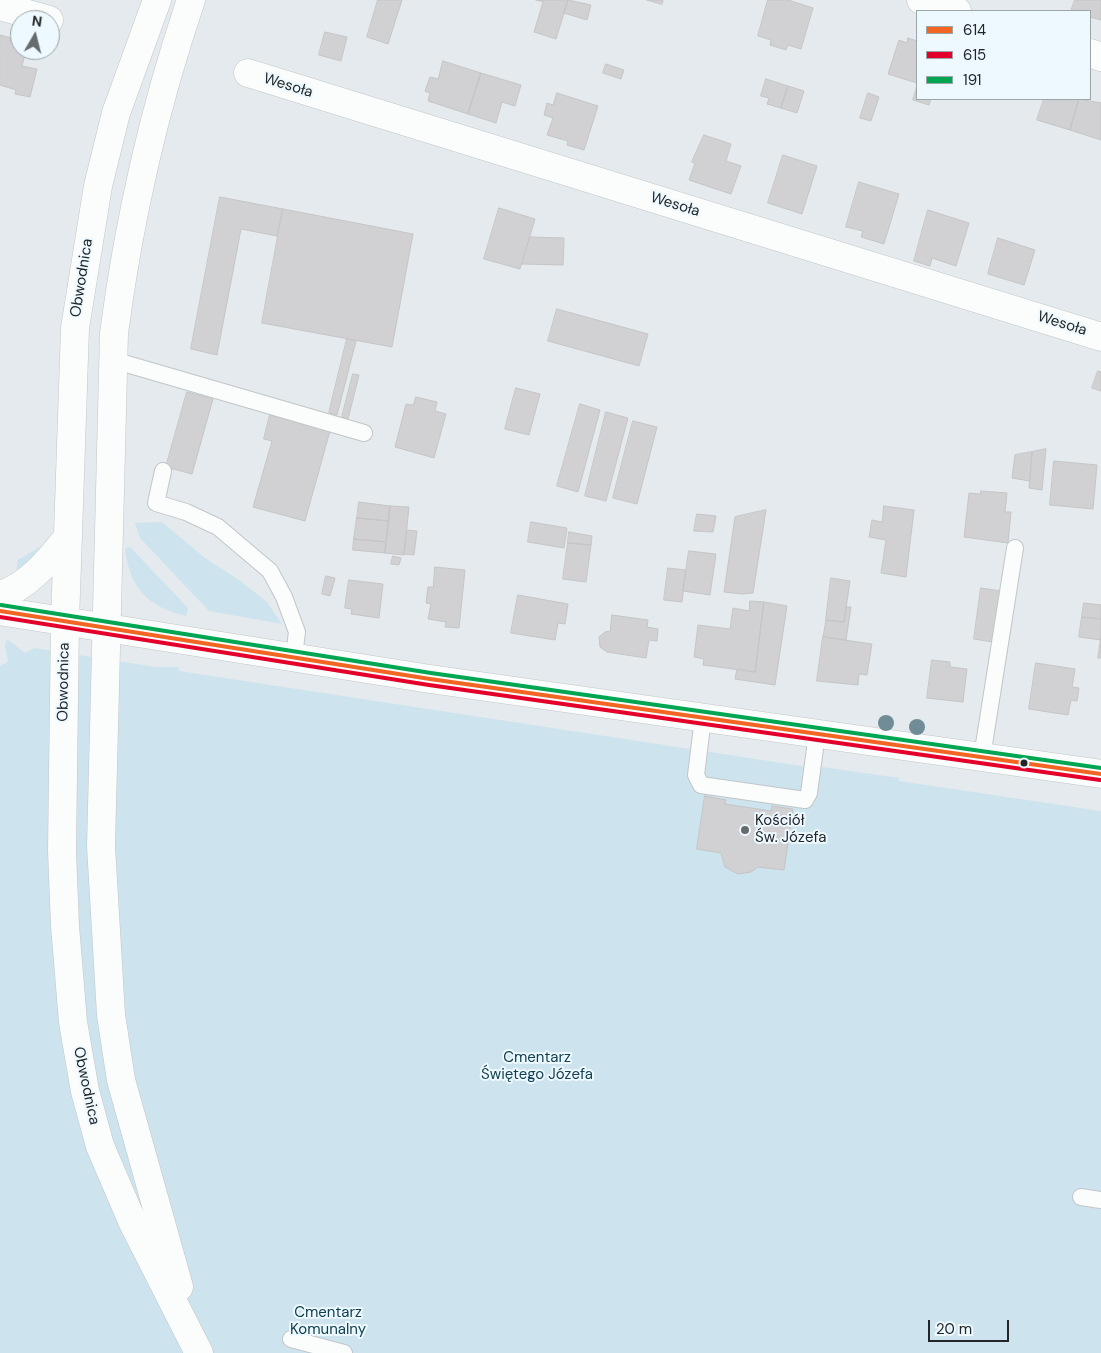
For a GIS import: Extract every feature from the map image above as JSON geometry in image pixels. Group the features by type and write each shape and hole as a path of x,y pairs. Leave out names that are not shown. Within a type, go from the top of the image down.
{"main road":[{"name":"Obwodnica","path":"157,0 116,112 98,186 75,328 65,622 62,851 65,926 73,1022 85,1091 100,1146 129,1214 199,1352"},
{"name":"Obwodnica","path":"191,0 158,108 137,192 124,257 114,333 100,846 111,1014 122,1080 134,1131 199,1352"},
{"path":"921,0 954,10"},
{"path":"0,6 14,10"},
{"name":"Wesoła","path":"248,73 1101,337"},
{"path":"0,595 13,589 47,563 68,537"},
{"path":"0,611 440,680 1101,774"}],"lane":[{"path":"113,360 364,433"},
{"path":"162,472 156,502 186,512 218,527 270,571 284,597 298,632 294,656"},
{"path":"982,757 1015,548"},
{"path":"703,718 696,775 701,785 796,799 805,800 809,793 817,734"},
{"path":"1081,1197 1101,1200"},
{"path":"291,1339 344,1353"}],"green space":[{"path":"162,522 205,558 239,580 267,602 282,624 209,611 140,538 135,523"},
{"path":"40,547 45,547 15,578 18,560"},
{"path":"130,547 188,608 186,616 161,607 143,594 131,575 127,562 125,548"},
{"name":"Cmentarz Świętego Józefa","path":"7,639 25,653 34,648 155,667 179,667 179,671 821,769 822,767 899,778 899,781 1101,811 1101,1353 0,1353 0,666 8,662 5,645"}],"building":[{"path":"378,0 402,0 388,44 367,37"},
{"path":"536,0 568,0 556,39 534,32 543,2"},
{"path":"568,0 591,5 587,20 564,13"},
{"path":"647,0 663,0 662,4"},
{"path":"768,0 788,0 813,8 801,49 788,45 786,50 770,45 771,40 758,36"},
{"path":"1075,0 1101,0 1101,20 1091,17 1091,10 1071,10"},
{"path":"325,32 347,37 341,61 319,55"},
{"path":"0,35 10,38 10,60 24,60 22,66 37,69 30,97 15,94 16,90 0,85"},
{"path":"908,38 916,41 916,83 888,74 899,40 907,43"},
{"path":"443,61 481,73 468,114 428,101 430,93 425,91 430,77 438,79"},
{"path":"606,64 624,70 621,79 603,73"},
{"path":"481,73 521,85 515,106 502,102 496,123 468,114"},
{"path":"766,79 788,86 781,108 767,104 769,98 761,96"},
{"path":"788,86 804,91 797,113 781,108"},
{"path":"916,90 916,100 931,100 929,105 913,100"},
{"path":"557,93 598,106 584,150 567,145 568,141 547,135 553,118 544,115 547,103 553,105"},
{"path":"868,93 879,97 871,121 860,118"},
{"path":"1044,100 1079,100 1070,130 1037,120"},
{"path":"1079,100 1101,103 1101,140 1070,130"},
{"path":"704,135 731,144 726,161 741,166 731,194 689,180 695,163 692,162"},
{"path":"783,155 817,166 802,214 768,203"},
{"path":"859,182 899,194 884,244 861,237 863,231 846,227"},
{"path":"220,197 283,209 277,236 241,229 217,355 191,349"},
{"path":"499,208 535,219 520,269 484,259"},
{"path":"283,209 413,234 392,347 262,323"},
{"path":"928,210 969,223 956,266 932,258 930,266 914,261"},
{"path":"530,237 564,238 563,265 522,264"},
{"path":"998,238 1035,250 1024,285 988,274"},
{"path":"557,309 648,334 639,366 548,341"},
{"path":"347,339 356,341 337,415 329,413"},
{"path":"1098,371 1101,372 1101,391 1092,388"},
{"path":"353,374 359,375 348,419 342,417"},
{"path":"516,388 540,394 529,435 505,429"},
{"path":"187,392 213,399 192,474 166,467"},
{"path":"416,397 437,402 435,411 446,414 434,458 395,447 406,404 413,405"},
{"path":"580,404 600,410 578,492 557,486"},
{"path":"606,412 628,418 606,501 585,496"},
{"path":"270,415 330,431 305,521 253,507 272,441 264,439"},
{"path":"633,421 657,427 637,504 613,498"},
{"path":"1046,449 1042,490 1029,488 1032,452"},
{"path":"1032,452 1030,481 1012,478 1015,455"},
{"path":"1054,461 1097,465 1093,509 1050,505"},
{"path":"981,491 1007,493 1005,512 1011,512 1008,543 964,537 969,493 980,494"},
{"path":"359,502 390,506 389,521 357,518"},
{"path":"390,506 409,507 404,555 385,553"},
{"path":"884,506 914,510 906,577 881,573 886,540 869,537 872,520 882,522"},
{"path":"766,510 753,593 724,592 735,517"},
{"path":"697,514 716,516 713,532 694,531"},
{"path":"357,518 389,521 386,542 354,539"},
{"path":"531,522 567,528 564,548 528,542"},
{"path":"407,530 417,531 414,555 404,554"},
{"path":"569,532 592,536 591,545 568,543"},
{"path":"354,539 386,542 385,553 353,550"},
{"path":"568,543 591,545 586,582 563,579"},
{"path":"689,551 716,554 710,595 683,591"},
{"path":"393,556 401,558 399,565 391,564"},
{"path":"435,567 465,570 459,628 445,627 446,622 428,619 431,604 426,603 428,587 433,587"},
{"path":"668,568 686,570 682,602 664,600"},
{"path":"326,576 335,578 330,596 322,594"},
{"path":"831,578 850,581 844,622 826,620"},
{"path":"349,580 383,584 379,618 351,614 352,609 345,608"},
{"path":"981,588 1001,591 993,642 974,639"},
{"path":"518,595 568,604 565,624 558,623 555,640 511,633"},
{"path":"750,601 764,602 755,672 703,665 704,659 694,657 698,625 730,629 733,608 749,611"},
{"path":"764,602 787,606 775,685 735,679 737,669 755,672"},
{"path":"1084,603 1101,605 1101,619 1082,617"},
{"path":"846,607 851,607 846,640 823,637 826,620 844,622"},
{"path":"612,615 648,620 647,627 658,629 657,641 649,640 646,658 607,652 600,647 599,637 605,632 610,631"},
{"path":"1082,617 1101,619 1101,640 1079,637"},
{"path":"823,637 872,644 867,675 859,674 858,685 817,681"},
{"path":"1101,637 1101,658 1098,658"},
{"path":"932,660 950,662 950,667 967,669 963,702 927,698"},
{"path":"1036,663 1075,669 1072,687 1079,688 1077,701 1071,700 1068,715 1029,709"},
{"name":"Kościół Św. Józefa","path":"705,796 726,800 725,804 771,811 772,806 793,809 784,870 758,867 751,872 738,874 725,867 721,853 697,849"}],"transit line":[{"name":"191","path":"1,605 431,673 1101,768"},
{"name":"614","path":"0,611 430,679 1101,774"},
{"name":"615","path":"0,617 429,685 1100,780"}],"place":[{"name":"Kościół Św. Józefa","path":"745,830"}],"park label":[{"name":"Cmentarz Komunalny","path":"328,1322"}]}
